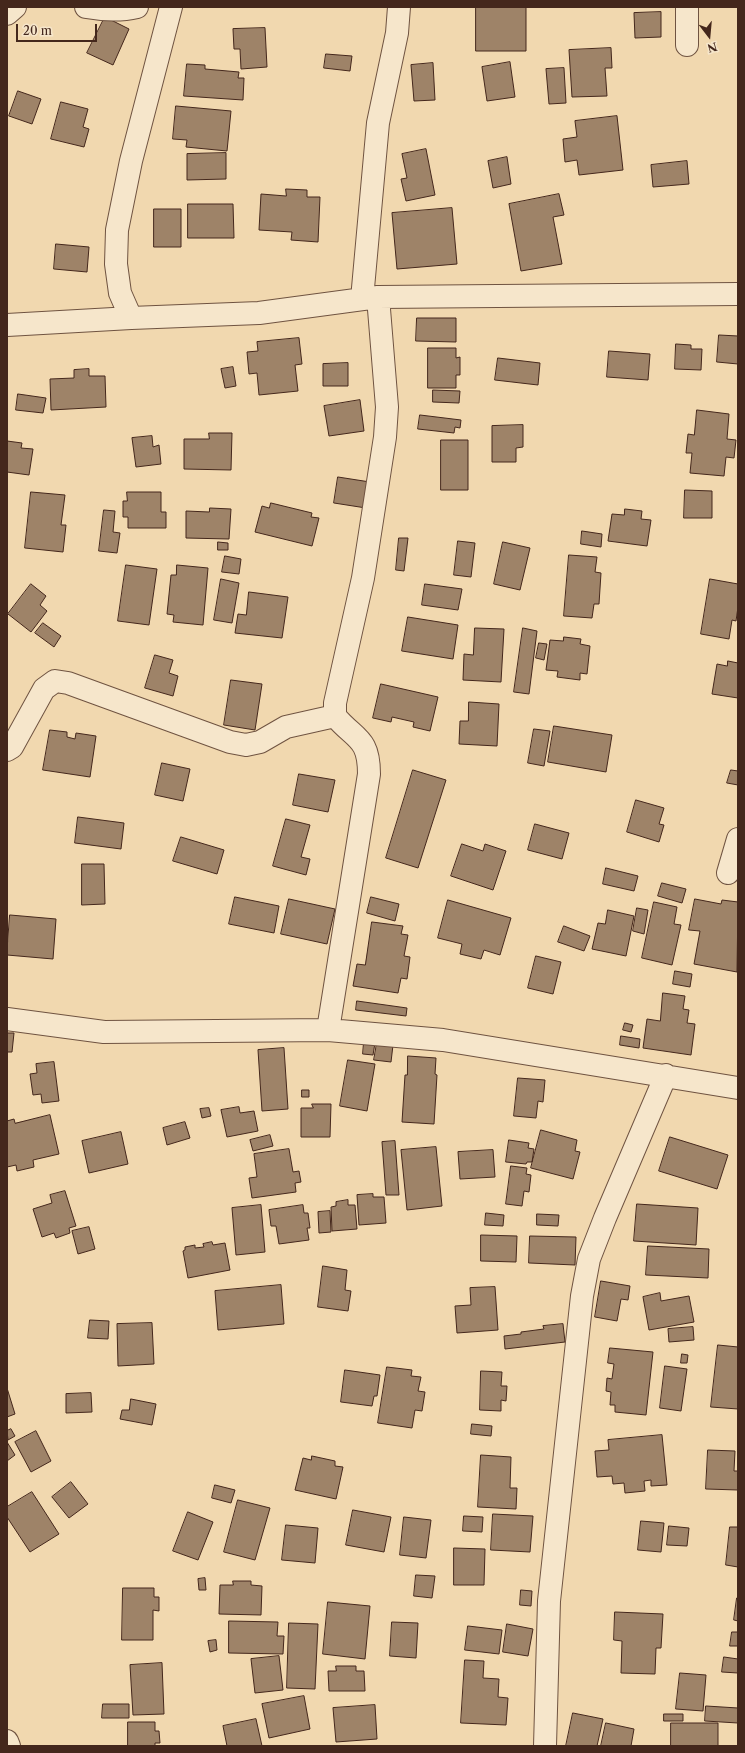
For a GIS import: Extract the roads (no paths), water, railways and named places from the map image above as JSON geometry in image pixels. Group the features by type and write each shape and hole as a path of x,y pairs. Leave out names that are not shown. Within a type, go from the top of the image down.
{"street":[{"path":"7,14 15,7"},
{"path":"86,7 103,10 128,9 137,7"},
{"path":"132,318 120,293 116,264 117,230 131,161 171,7"},
{"path":"328,1030 369,774 369,762 363,743 354,732 342,724 335,716 335,703 363,578 385,437 387,408 370,298 378,123 397,32 399,7"},
{"path":"687,7 687,45"},
{"path":"7,325 259,313 370,298 738,294"},
{"path":"7,750 12,747 44,688 55,681 68,683 230,742 246,745 260,742 286,727 335,716"},
{"path":"728,873 738,839"},
{"path":"7,1019 104,1032 328,1030 443,1040 666,1075 738,1088"},
{"path":"545,1746 549,1601 582,1296 589,1259 666,1075"},
{"path":"7,1741 9,1746"}]}
